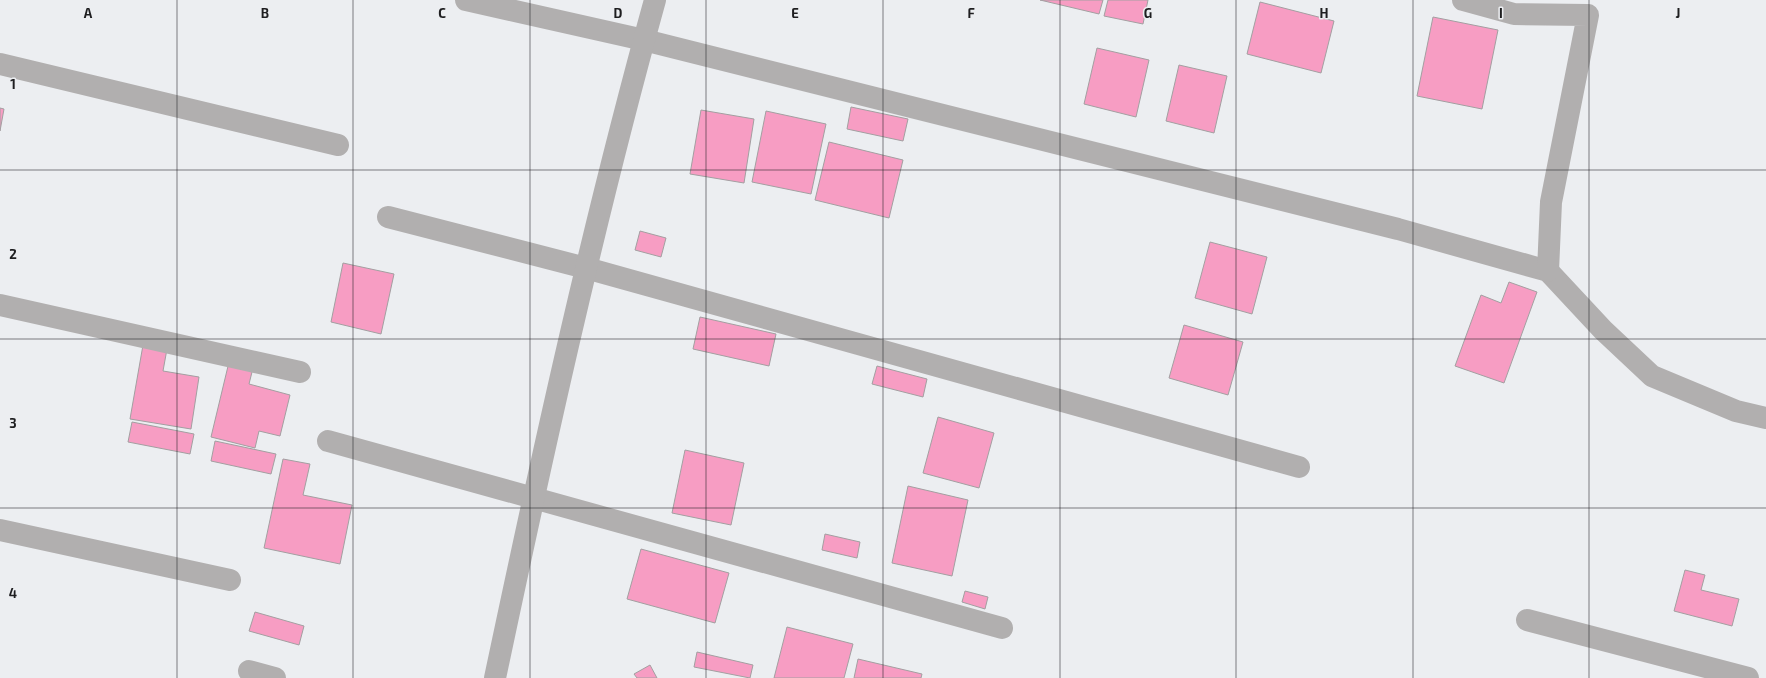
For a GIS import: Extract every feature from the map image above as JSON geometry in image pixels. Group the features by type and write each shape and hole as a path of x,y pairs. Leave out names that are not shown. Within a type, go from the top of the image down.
{"street":[{"path":"466,0 644,40 1390,227 1548,271 1603,330 1652,376 1736,411 1766,418"},
{"path":"495,678 533,498 586,268 655,0"},
{"path":"1464,0 1514,14 1588,15 1551,202 1548,271"},
{"path":"0,64 338,145"},
{"path":"388,217 586,268 1299,467"},
{"path":"0,305 300,372"},
{"path":"328,441 1002,628"},
{"path":"0,530 230,580"},
{"path":"1527,620 1748,678"},
{"path":"249,671 275,678"}],"building":[{"path":"1040,0 1103,0 1099,14"},
{"path":"1108,0 1148,0 1143,24 1104,16"},
{"path":"1260,2 1334,21 1321,73 1247,54"},
{"path":"1433,17 1498,30 1482,109 1417,96"},
{"path":"1097,48 1149,60 1136,117 1084,104"},
{"path":"1179,65 1227,76 1214,133 1166,121"},
{"path":"851,107 908,119 903,141 847,129"},
{"path":"0,108 4,109 0,131"},
{"path":"701,110 754,119 744,183 690,174"},
{"path":"766,111 826,124 811,194 752,182"},
{"path":"829,142 903,160 889,218 815,200"},
{"path":"640,231 666,238 661,257 635,250"},
{"path":"1210,242 1267,257 1252,314 1195,298"},
{"path":"343,263 394,274 381,334 331,322"},
{"path":"1509,282 1537,292 1504,383 1455,366 1481,295 1501,303"},
{"path":"700,317 776,334 769,366 693,349"},
{"path":"1184,325 1243,342 1228,395 1169,378"},
{"path":"143,345 167,349 163,371 199,377 191,429 130,419"},
{"path":"229,362 253,368 249,384 290,395 280,436 259,431 255,448 211,437"},
{"path":"877,366 927,379 923,397 872,384"},
{"path":"938,417 994,433 979,488 923,473"},
{"path":"132,422 194,434 190,454 128,442"},
{"path":"215,441 276,454 271,474 211,461"},
{"path":"685,450 744,463 731,525 672,513"},
{"path":"283,459 310,464 303,495 352,505 340,564 264,548"},
{"path":"908,486 968,500 952,576 892,563"},
{"path":"825,534 860,542 857,558 822,550"},
{"path":"641,549 729,573 715,623 627,599"},
{"path":"1685,570 1705,575 1701,590 1739,599 1732,626 1674,611"},
{"path":"965,591 988,597 985,609 962,602"},
{"path":"255,612 304,626 299,645 249,631"},
{"path":"787,627 853,644 844,678 774,678"},
{"path":"697,652 753,665 750,678 694,667"},
{"path":"858,659 922,674 921,678 854,678"},
{"path":"650,665 657,678 637,678 634,674"}]}
